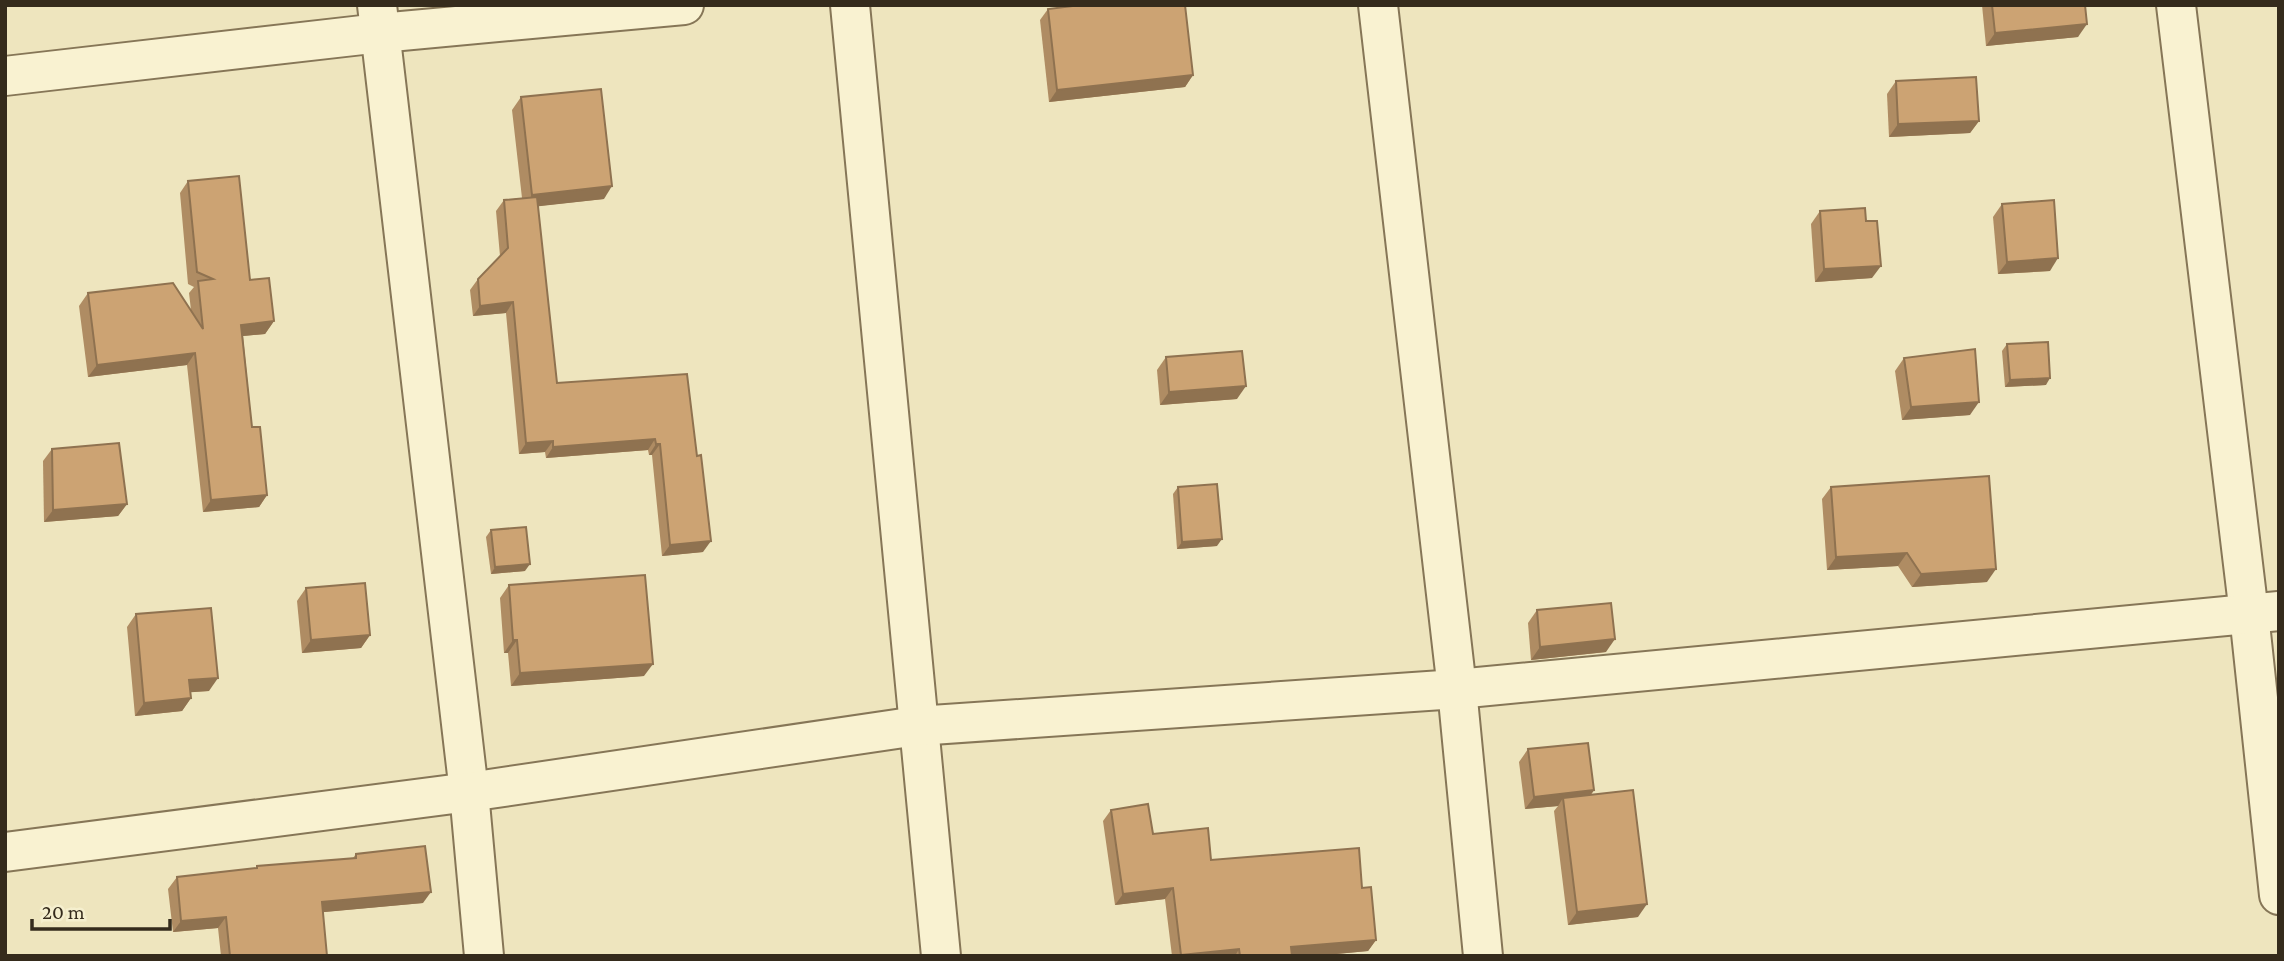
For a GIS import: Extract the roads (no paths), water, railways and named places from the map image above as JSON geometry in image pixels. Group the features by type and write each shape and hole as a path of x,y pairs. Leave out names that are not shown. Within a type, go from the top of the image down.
{"street":[{"path":"5,76 378,19 684,5"},
{"path":"850,5 941,956"},
{"path":"1378,5 1457,689 1483,956"},
{"path":"2176,5 2264,613 2279,895"},
{"path":"378,19 469,792 484,956"},
{"path":"5,852 469,792 917,726 1457,689 2264,613"}]}
